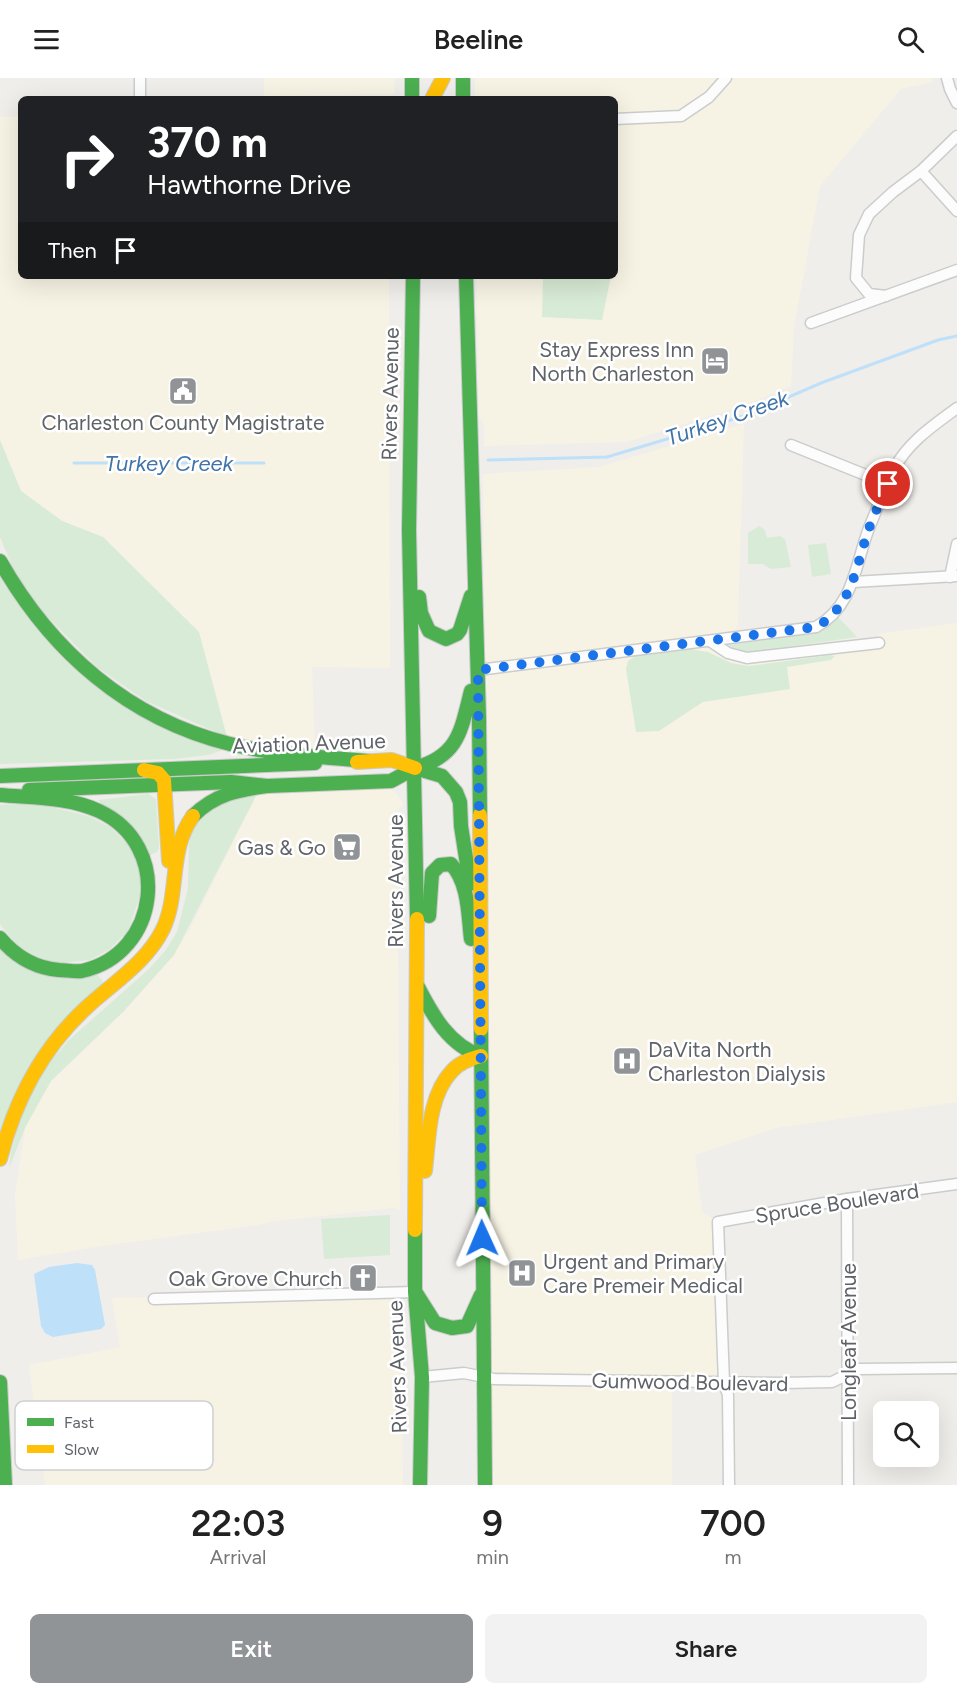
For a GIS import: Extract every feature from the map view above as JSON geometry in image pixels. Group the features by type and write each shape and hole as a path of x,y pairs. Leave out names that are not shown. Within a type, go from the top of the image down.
{"main road":[{"path":"412,78 412,96"},
{"path":"434,96 443,78"},
{"path":"462,78 463,96"},
{"name":"Rivers Avenue","path":"413,279 409,530 417,938 415,1292 422,1377 420,1485"},
{"path":"466,279 478,670 485,1485"},
{"path":"409,530 421,613 433,634 446,639 460,630 476,575"},
{"path":"0,561 14,586 62,647 99,679 148,711 228,744 276,753 367,761"},
{"path":"415,768 433,762 455,742 461,732 478,670"},
{"name":"Aviation Avenue","path":"0,776 392,760 415,768"},
{"path":"415,768 442,776 452,787 460,802 463,840 480,942"},
{"name":"Aviation Avenue","path":"16,794 231,782 267,786 391,781 415,768"},
{"path":"144,771 158,773 165,785 171,894"},
{"path":"0,1159 14,1112 33,1072 56,1039 73,1020 146,955 164,928 175,876 178,846 190,818 212,798 219,795 267,786"},
{"path":"0,793 63,801 93,808 112,818 132,836 142,852 149,871 149,891 140,927 130,942 105,962 90,968 60,971 35,965 13,953 0,938"},
{"path":"417,938 429,923 432,873 440,865 451,864 456,868 462,882 480,998"},
{"path":"417,985 442,1027 462,1047 472,1054 481,1056"},
{"path":"415,1219 435,1102 444,1082 454,1068 462,1062 481,1056"},
{"path":"415,1292 435,1323 452,1328 466,1326 483,1293"},
{"path":"0,1382 6,1485"}],"street":[{"path":"140,78 140,96"},
{"path":"618,119 681,116 709,97 726,78"},
{"path":"947,78 957,103"},
{"path":"886,297 869,294 856,278 859,235 869,214 921,171 957,136"},
{"path":"921,171 957,211"},
{"path":"811,323 957,270"},
{"path":"478,670 816,627 829,620 843,603 853,582 869,529 895,467 923,432 957,408"},
{"path":"791,445 888,484"},
{"path":"853,582 954,576 957,544"},
{"path":"710,640 728,653 747,658 879,643"},
{"name":"Spruce Boulevard","path":"724,1383 718,1222 847,1199 957,1184"},
{"name":"Longleaf Avenue","path":"847,1199 848,1485"},
{"path":"154,1299 415,1292"},
{"name":"Gumwood Boulevard","path":"422,1377 464,1373 494,1379 724,1383 832,1382 859,1369 957,1368"},
{"path":"724,1383 728,1395 729,1485"}],"shaded area":[{"path":"264,78 395,78 394,94 264,96"},
{"path":"475,78 932,78 933,82 901,89 820,186 794,327 791,386 745,405 626,442 484,446 484,424 479,417 476,279 618,279 618,96 475,96"},
{"path":"18,116 18,279 389,279 390,668 312,667 315,749 227,737 103,537 62,521 21,491 0,440 0,117"},
{"path":"744,424 738,625 732,638 711,640 747,658 879,643 877,634 957,623 957,1102 776,1128 695,1155 702,1212 718,1222 724,1383 672,1382 672,1485 493,1485 483,474 599,467"},
{"path":"374,789 394,791 403,805 398,810 397,834 400,1210 393,1208 276,1221 18,1260 15,1195 25,1128 51,1081 123,1012 174,955 190,929 257,794"},
{"path":"401,1292 403,1485 45,1485 43,1470 213,1470 213,1401 34,1401 29,1365 120,1347 112,1298"}],"green space":[{"path":"543,279 610,279 602,320 542,317"},
{"path":"0,440 21,491 62,521 103,537 199,632 227,737 146,701 97,667 41,610 16,575 0,537"},
{"path":"759,526 765,530 767,538 780,536 785,539 791,567 771,569 763,564 748,564 748,533"},
{"path":"826,543 831,574 812,577 808,545"},
{"path":"0,575 52,646 223,750 208,755 174,759 0,764"},
{"path":"837,616 857,637 751,652 737,651 729,645 810,631"},
{"path":"690,649 708,652 731,663 749,666 835,656 831,660 787,667 790,689 703,702 659,731 636,732 626,669 628,661 635,656"},
{"path":"148,794 156,799 159,848 157,852 150,855 98,800"},
{"path":"257,794 174,955 123,1012 51,1081 25,1128 9,1168 21,1115 41,1072 69,1040 149,969 165,951 177,932 188,888 189,843 193,827 224,798"},
{"path":"39,804 88,816 110,827 129,845 140,868 143,887 128,931 110,949 90,960 60,963 32,956 15,943 0,924 0,805"},
{"path":"0,948 95,972 104,983 0,1130"},
{"path":"390,1215 390,1255 324,1259 321,1219"}],"water":[{"path":"77,1263 92,1265 95,1270 105,1325 101,1329 53,1337 45,1333 41,1326 34,1274 49,1267"}],"waterway":[{"name":"Turkey Creek","path":"488,460 607,457 747,415 821,383 938,340 957,336"},
{"name":"Turkey Creek","path":"74,463 264,463"}],"traffic: fast":[{"path":"412,78 412,96"},
{"path":"463,78 463,96"},
{"path":"413,279 409,530 417,919"},
{"path":"466,279 480,815"},
{"path":"0,561 20,594 68,652 96,677 126,699 158,718 193,733 247,748 367,761"},
{"path":"419,597 421,613 429,631 446,639 460,630 471,596"},
{"path":"415,768 441,756 456,740 471,691"},
{"path":"0,776 315,763"},
{"path":"29,790 231,782 267,786 391,781 415,768"},
{"path":"415,768 442,776 456,792 460,802 461,826 470,884"},
{"path":"193,816 227,794 267,786"},
{"path":"0,795 76,803 99,811 123,827 139,848 147,872 148,897 141,922 128,944 108,961 82,971 50,969 34,964 19,956 0,938"},
{"path":"429,916 432,873 440,865 451,864 464,890 471,939"},
{"path":"418,987 436,1019 451,1037 460,1045 481,1056"},
{"path":"481,1029 485,1485"},
{"path":"415,1230 415,1292 422,1377 420,1485"},
{"path":"416,1293 435,1323 452,1328 467,1326 481,1295"},
{"path":"0,1382 5,1485"}],"traffic: slow":[{"path":"434,96 443,78"},
{"path":"357,762 392,760 415,768"},
{"path":"144,770 158,773 164,780 169,861"},
{"path":"480,815 481,1029"},
{"path":"0,1159 22,1096 44,1058 71,1023 139,962 163,929 171,901 180,843 193,816"},
{"path":"415,1230 417,919"},
{"path":"425,1171 431,1118 438,1093 455,1068 465,1061 481,1056"}],"place":[{"name":"Stay Express Inn North Charleston","path":"715,361"},
{"name":"Charleston County Magistrate","path":"183,391"},
{"name":"Gas & Go","path":"347,847"},
{"name":"DaVita North Charleston Dialysis","path":"627,1061"},
{"name":"Urgent and Primary Care Premeir Medical","path":"522,1273"},
{"name":"Oak Grove Church","path":"363,1278"}],"route":[{"path":"482,1238 478,670 816,627 829,620 843,603 853,582 869,529 888,484"}]}
